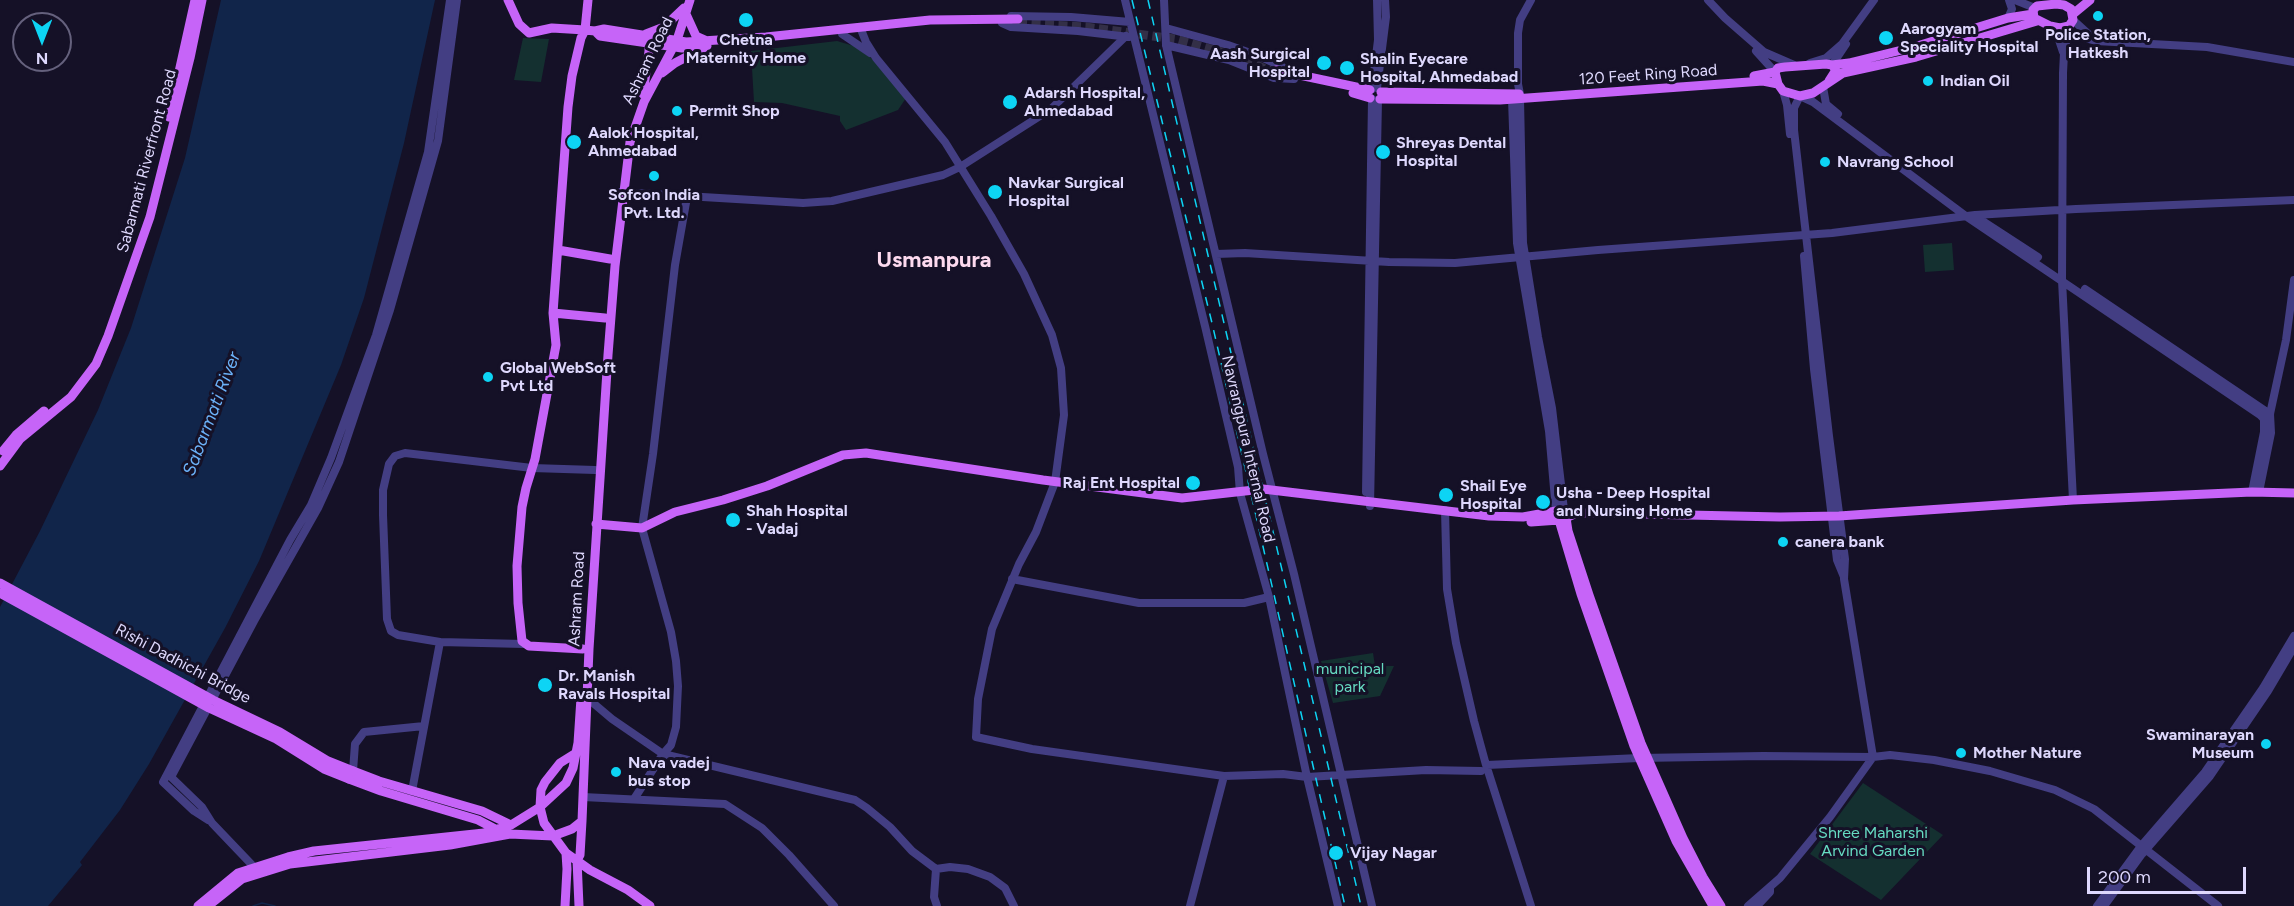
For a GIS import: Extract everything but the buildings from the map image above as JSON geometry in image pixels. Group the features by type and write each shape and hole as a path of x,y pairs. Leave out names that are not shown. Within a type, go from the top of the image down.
{"main road":[{"name":"Sabarmati Riverfront Road","path":"0,456 8,443 66,393 98,350 145,215 185,52 195,0"},
{"name":"Sabarmati Riverfront Road","path":"0,466 8,443 71,397 96,364 150,216 190,58 202,0"},
{"path":"507,0 519,24 530,33 552,28 590,30 600,36 707,44 861,30 930,20 1018,21"},
{"path":"588,0 590,30"},
{"path":"2035,9 2055,28 2074,18 2090,0"},
{"path":"1832,65 1849,63 1938,41 2035,9 2064,5 2071,9 2074,18"},
{"path":"644,38 664,27 687,6 696,36 707,44"},
{"name":"Ashram Road","path":"198,906 238,873 315,860 459,844 510,829 540,807 566,783 573,768 576,753 610,259 635,124 687,6"},
{"path":"1800,96 1813,93 1843,74 1916,57 2035,9"},
{"path":"583,649 524,644 520,637 518,546 522,507 535,459 556,345 553,313 570,97 580,38 590,30"},
{"path":"643,94 649,51 644,38"},
{"name":"Ashram Road","path":"510,829 553,836 572,829 582,821 596,524 625,141 630,122 643,94 673,42"},
{"path":"658,76 707,44"},
{"name":"120 Feet Ring Road","path":"1516,96 1760,75 1775,72 1778,68 1801,65 1832,65"},
{"path":"1826,84 1836,70 1832,65"},
{"name":"120 Feet Ring Road","path":"1278,72 1375,94 1516,96 1763,81 1800,96"},
{"path":"1775,72 1780,87"},
{"path":"558,250 610,259"},
{"path":"553,313 605,318"},
{"path":"596,524 642,528 675,512 767,486 843,455 866,453 1055,482 1182,498 1270,492 1445,513 1488,521 1523,522 1577,513 1746,517 1836,514 2073,498 2187,493"},
{"path":"2073,498 2088,500 2256,489 2294,491"},
{"path":"1561,514 1643,758 1676,841 1713,906"},
{"name":"Rishi Dadhichi Bridge","path":"0,583 213,700 270,727 351,775"},
{"name":"Rishi Dadhichi Bridge","path":"0,593 209,708 276,739 324,769 351,775"},
{"path":"565,906 566,853 544,823 540,807 545,782 560,763 576,753"},
{"path":"1643,758 1683,838 1721,906"},
{"path":"351,775 482,811 510,829"},
{"path":"351,775 381,791 478,820 497,830 510,829"},
{"path":"579,906 578,857 582,821"},
{"name":"Ashram Road","path":"208,906 255,870 314,851 497,830"},
{"path":"566,853 578,857 630,886 657,906"},
{"path":"578,857 590,870 628,890 650,906"}],"street":[{"path":"212,823 194,811 163,782 290,540 312,505 389,302 428,152 450,0"},
{"path":"255,870 212,823 202,807 171,777 332,478 438,141 456,0"},
{"name":"Navrangpura Internal Road","path":"1125,0 1130,22 1130,37 1208,336 1238,466 1240,493 1269,597 1307,777 1338,906"},
{"name":"Navrangpura Internal Road","path":"1164,0 1166,45 1270,492 1372,906"},
{"path":"1368,504 1377,0"},
{"path":"1375,94 1386,17 1385,0"},
{"path":"1529,0 1520,20 1518,33 1516,96 1522,257 1561,514"},
{"path":"1701,0 1775,72"},
{"path":"1708,0 1764,52 1801,65 1826,58 1842,44 1876,0"},
{"path":"1832,65 1876,0"},
{"path":"2008,18 2012,9 2009,0"},
{"path":"2015,0 2035,9"},
{"path":"1003,21 1021,15 1130,22"},
{"path":"2074,18 2096,40"},
{"path":"2074,18 2073,35 2096,40 2207,47 2294,62"},
{"path":"2073,498 2062,277 2064,53 2074,18"},
{"path":"1003,21 1011,27 1130,37"},
{"path":"1166,28 1259,56 1281,66 1293,76"},
{"path":"2055,28 2064,53"},
{"path":"861,30 876,58 945,142 1024,274 1052,335 1060,368 1064,395 1061,445 1055,482 1036,532 1012,579 992,629 978,699 976,737 1032,749 1224,776 1282,774 1307,777 1341,773 1453,770 1459,772 1533,763 1643,758 1890,755 1934,760 1990,771 2055,790 2094,809 2218,906"},
{"path":"842,32 876,58"},
{"path":"621,192 803,203 832,201 943,175 960,167 1051,109 1130,37"},
{"path":"1166,45 1229,60 1274,78 1293,76"},
{"path":"1845,46 1843,57 1849,63"},
{"path":"1826,84 1826,104 1971,216"},
{"path":"1748,906 1770,887 1830,817 1873,757 1844,579 1845,559 1836,514 1826,437 1797,173 1787,105 1780,87"},
{"path":"1797,173 1794,108 1800,96 1823,109 1971,216 2267,417"},
{"path":"634,799 671,745 676,727 678,686 676,661 671,632 642,528 675,265 687,197"},
{"path":"1216,254 1245,253 1373,261 1455,263 1804,235 1971,216 2294,201"},
{"path":"2256,489 2267,417 2290,340 2294,280"},
{"path":"524,644 440,642 398,634 388,626 383,489 389,464 395,456 405,453 532,468 595,470"},
{"path":"1445,513 1447,589 1473,724 1494,804 1498,808 1531,906"},
{"path":"1012,579 1140,603 1244,603 1269,597"},
{"path":"2097,906 2205,772 2263,688 2294,636"},
{"path":"412,791 440,642"},
{"path":"2104,906 2144,848 2210,776 2268,691 2294,647"},
{"path":"586,698 663,754 855,800 890,827 912,851 936,869 950,867 968,869 990,877 1005,888 1014,906"},
{"path":"351,775 356,744 364,732 424,726"},
{"path":"1190,906 1224,776"},
{"path":"584,797 725,804 762,828 834,906"},
{"path":"936,869 934,897 938,906"},
{"path":"1757,906 1770,892 1770,887"}],"green space":[{"path":"523,38 549,39 541,82 514,80"},
{"path":"837,41 854,46 874,60 906,98 898,110 846,130 840,121 840,116 782,103 754,102 751,51"},
{"path":"1952,243 1954,270 1925,272 1923,245"},
{"name":"municipal park","path":"1373,653 1375,666 1394,666 1380,696 1333,703 1321,661"},
{"name":"Shree Maharshi Arvind Garden","path":"1863,783 1943,835 1881,900 1810,854"}],"water":[{"name":"Sabarmati River","path":"221,0 435,0 404,143 364,298 341,365 259,561 225,628 149,764 120,810 80,862 82,865 48,906 0,906 0,607 40,531 98,410 131,328 185,158"}],"waterway":[{"path":"253,906 262,903 275,906"}],"tunnel":[{"path":"1018,23 1086,27 1175,39 1228,54 1281,75"}],"railway":[{"path":"1132,0 1212,323 1345,906"},
{"path":"1148,0 1361,906"}],"place":[{"name":"Police Station, Hatkesh","path":"2098,16"},
{"name":"Chetna Maternity Home","path":"746,20"},
{"name":"Aarogyam Speciality Hospital","path":"1886,38"},
{"name":"Aash Surgical Hospital","path":"1324,63"},
{"name":"Shalin Eyecare Hospital, Ahmedabad","path":"1347,68"},
{"name":"Indian Oil","path":"1928,81"},
{"name":"Adarsh Hospital, Ahmedabad","path":"1010,102"},
{"name":"Permit Shop","path":"677,111"},
{"name":"Aalok Hospital, Ahmedabad","path":"574,142"},
{"name":"Shreyas Dental Hospital","path":"1383,152"},
{"name":"Navrang School","path":"1825,162"},
{"name":"Sofcon India Pvt. Ltd.","path":"654,176"},
{"name":"Navkar Surgical Hospital","path":"995,192"},
{"name":"Global WebSoft Pvt Ltd","path":"488,377"},
{"name":"Raj Ent Hospital","path":"1193,483"},
{"name":"Shail Eye Hospital","path":"1446,495"},
{"name":"Usha - Deep Hospital and Nursing Home","path":"1543,502"},
{"name":"Shah Hospital - Vadaj","path":"733,520"},
{"name":"canera bank","path":"1783,542"},
{"name":"Dr. Manish Ravals Hospital","path":"545,685"},
{"name":"Swaminarayan Museum","path":"2266,744"},
{"name":"Mother Nature","path":"1961,753"},
{"name":"Nava vadej bus stop","path":"616,772"},
{"name":"Vijay Nagar","path":"1336,853"}],"district":[{"name":"Usmanpura","path":"934,261"}]}
